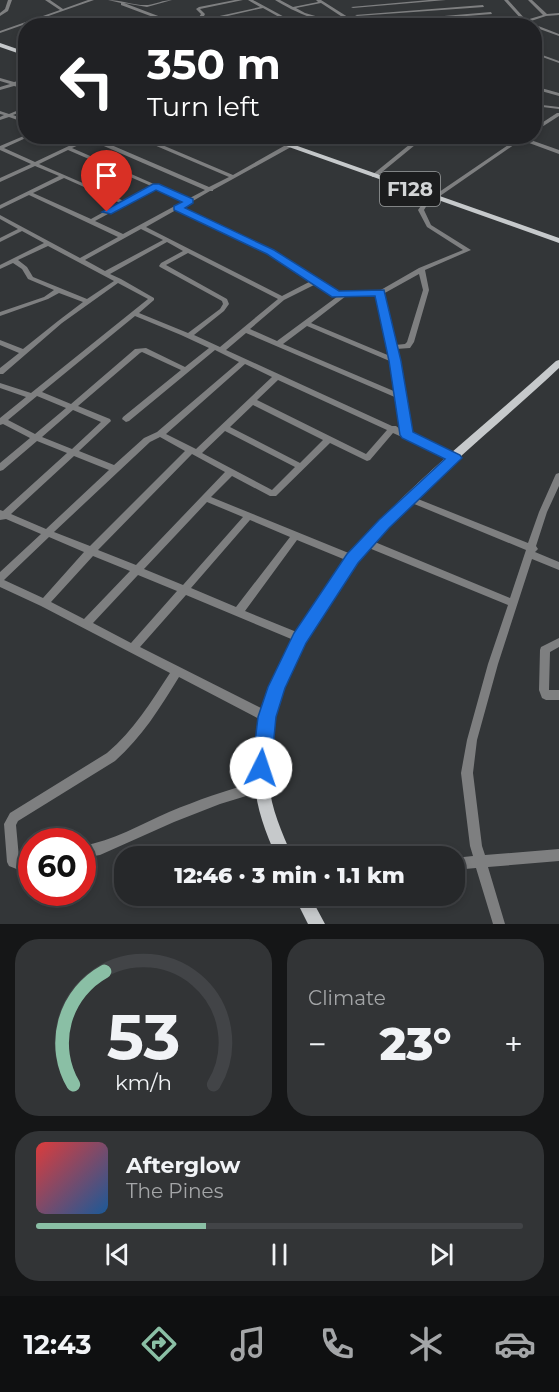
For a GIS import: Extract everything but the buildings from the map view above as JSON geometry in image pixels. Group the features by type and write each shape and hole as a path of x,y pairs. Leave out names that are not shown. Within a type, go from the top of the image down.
{"main road":[{"path":"0,45 18,51"},
{"name":"F128","path":"282,144 559,241"},
{"path":"280,846 268,817 262,786 262,748 267,717 276,687 300,638 353,559 367,543 410,499 559,363"},
{"path":"307,906 317,924"}],"street":[{"path":"0,15 7,10 10,0"},
{"path":"46,0 63,10"},
{"path":"41,18 92,0"},
{"path":"110,0 162,18"},
{"path":"122,3 150,5 170,0"},
{"path":"201,18 203,14 198,9 200,8 241,0"},
{"path":"249,0 284,18"},
{"path":"215,18 278,1 290,0"},
{"path":"349,0 359,18"},
{"path":"353,7 444,0"},
{"path":"477,0 496,18"},
{"path":"506,0 522,18"},
{"path":"278,1 304,14 319,18"},
{"path":"291,8 320,1 352,18"},
{"path":"424,1 432,10"},
{"path":"526,5 531,1 546,15"},
{"path":"357,15 483,6"},
{"path":"514,9 520,7"},
{"path":"323,10 333,8"},
{"path":"417,11 423,18 491,13"},
{"path":"304,14 314,12"},
{"path":"536,18 559,14"},
{"path":"0,34 18,26"},
{"path":"542,28 559,35"},
{"path":"556,61 559,54"},
{"path":"0,79 18,85"},
{"path":"0,89 18,83"},
{"path":"542,89 559,94"},
{"path":"542,107 559,108"},
{"path":"542,110 556,116"},
{"path":"0,112 18,119"},
{"path":"0,119 18,112"},
{"path":"542,125 556,116"},
{"path":"0,148 18,140"},
{"path":"0,180 78,144"},
{"path":"108,144 211,190"},
{"path":"154,144 234,177"},
{"path":"374,176 413,144"},
{"path":"177,208 271,252 336,294 380,293 421,269 468,250 429,226 424,221 421,210 510,144"},
{"path":"538,144 559,152"},
{"path":"82,259 211,190 287,146"},
{"path":"0,148 124,203"},
{"path":"68,148 189,201"},
{"path":"0,207 64,176"},
{"path":"90,222 156,186"},
{"path":"29,194 124,237"},
{"path":"0,217 82,259 152,299 1,421 115,469"},
{"path":"142,227 282,299"},
{"path":"0,240 22,229"},
{"path":"106,273 167,240"},
{"path":"0,267 50,243"},
{"path":"187,251 162,266 225,300 226,304 222,310 189,336"},
{"path":"15,261 26,268 30,278 88,302"},
{"path":"392,347 407,346 410,342 426,290 421,269"},
{"path":"0,372 119,280"},
{"path":"126,419 186,370 245,330 282,299 316,281"},
{"path":"0,314 46,298 59,290"},
{"path":"380,293 395,361 406,435"},
{"path":"278,344 343,295"},
{"path":"135,314 218,349 455,458"},
{"path":"306,323 395,361"},
{"path":"245,330 401,397"},
{"path":"0,342 24,352"},
{"path":"0,468 138,351 143,350 186,370"},
{"path":"0,578 147,440 160,434 244,361"},
{"path":"44,603 92,550 193,453 278,376"},
{"path":"0,385 73,407 107,421 2,515 49,531 184,591 239,611 300,638"},
{"path":"252,401 367,458 393,428"},
{"path":"224,427 301,467"},
{"path":"160,434 273,494 328,440"},
{"path":"86,624 140,570 230,472"},
{"path":"499,924 481,861 470,808 467,773 472,740 513,603 543,512 559,476"},
{"path":"205,498 353,559"},
{"path":"410,499 559,566"},
{"path":"133,648 249,516"},
{"path":"239,611 296,535"},
{"path":"367,543 513,603"},
{"path":"0,583 86,624 267,717"},
{"path":"559,642 545,650 544,690 546,695 559,695"},
{"path":"18,864 13,862 10,824 14,817 125,746 147,720 177,671"},
{"path":"96,850 220,798 262,786"},
{"path":"465,863 559,855"}],"route":[{"path":"107,212 156,186 189,201 177,208 271,252 336,294 380,293 395,361 406,435 455,458 384,524 353,559 300,638 276,687 267,717 261,768"}]}
